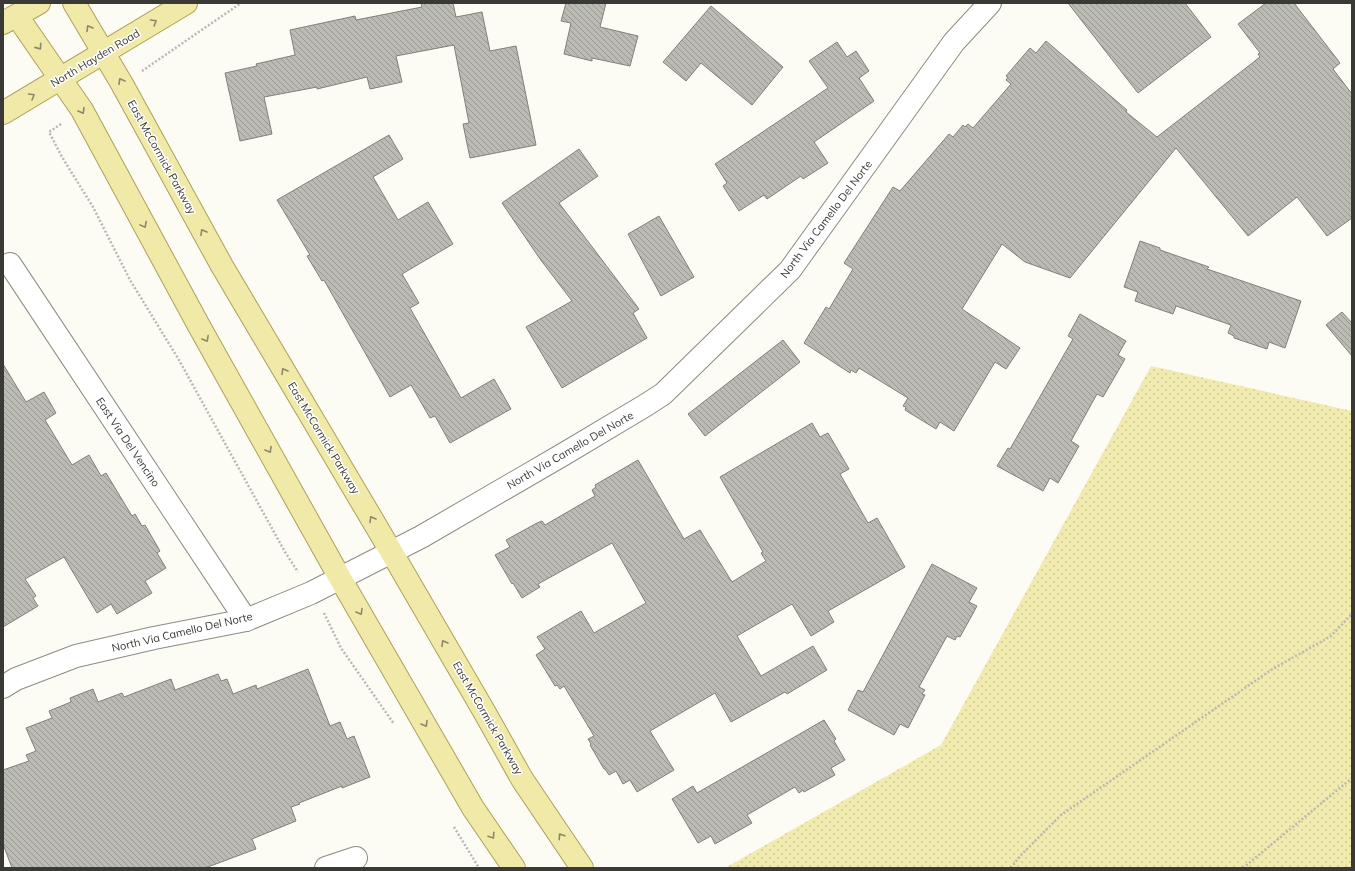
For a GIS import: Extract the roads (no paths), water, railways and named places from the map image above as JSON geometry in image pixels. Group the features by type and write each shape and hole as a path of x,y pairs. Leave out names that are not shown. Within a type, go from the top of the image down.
{"main road":[{"path":"39,3 10,14 61,79 82,110 199,326 340,578 473,808 514,868"},
{"name":"East McCormick Parkway","path":"74,3 104,52 222,266 392,553 522,779 582,868"},
{"name":"North Hayden Road","path":"3,112 61,79 186,3"}],"street":[{"name":"North Via Camello Del Norte","path":"3,686 16,679 76,656 246,620 311,593 392,553 564,454 663,394 790,270 954,42 990,3"},
{"name":"East Via Del Vencino","path":"10,264 246,620"},
{"path":"326,868 356,858"}]}
